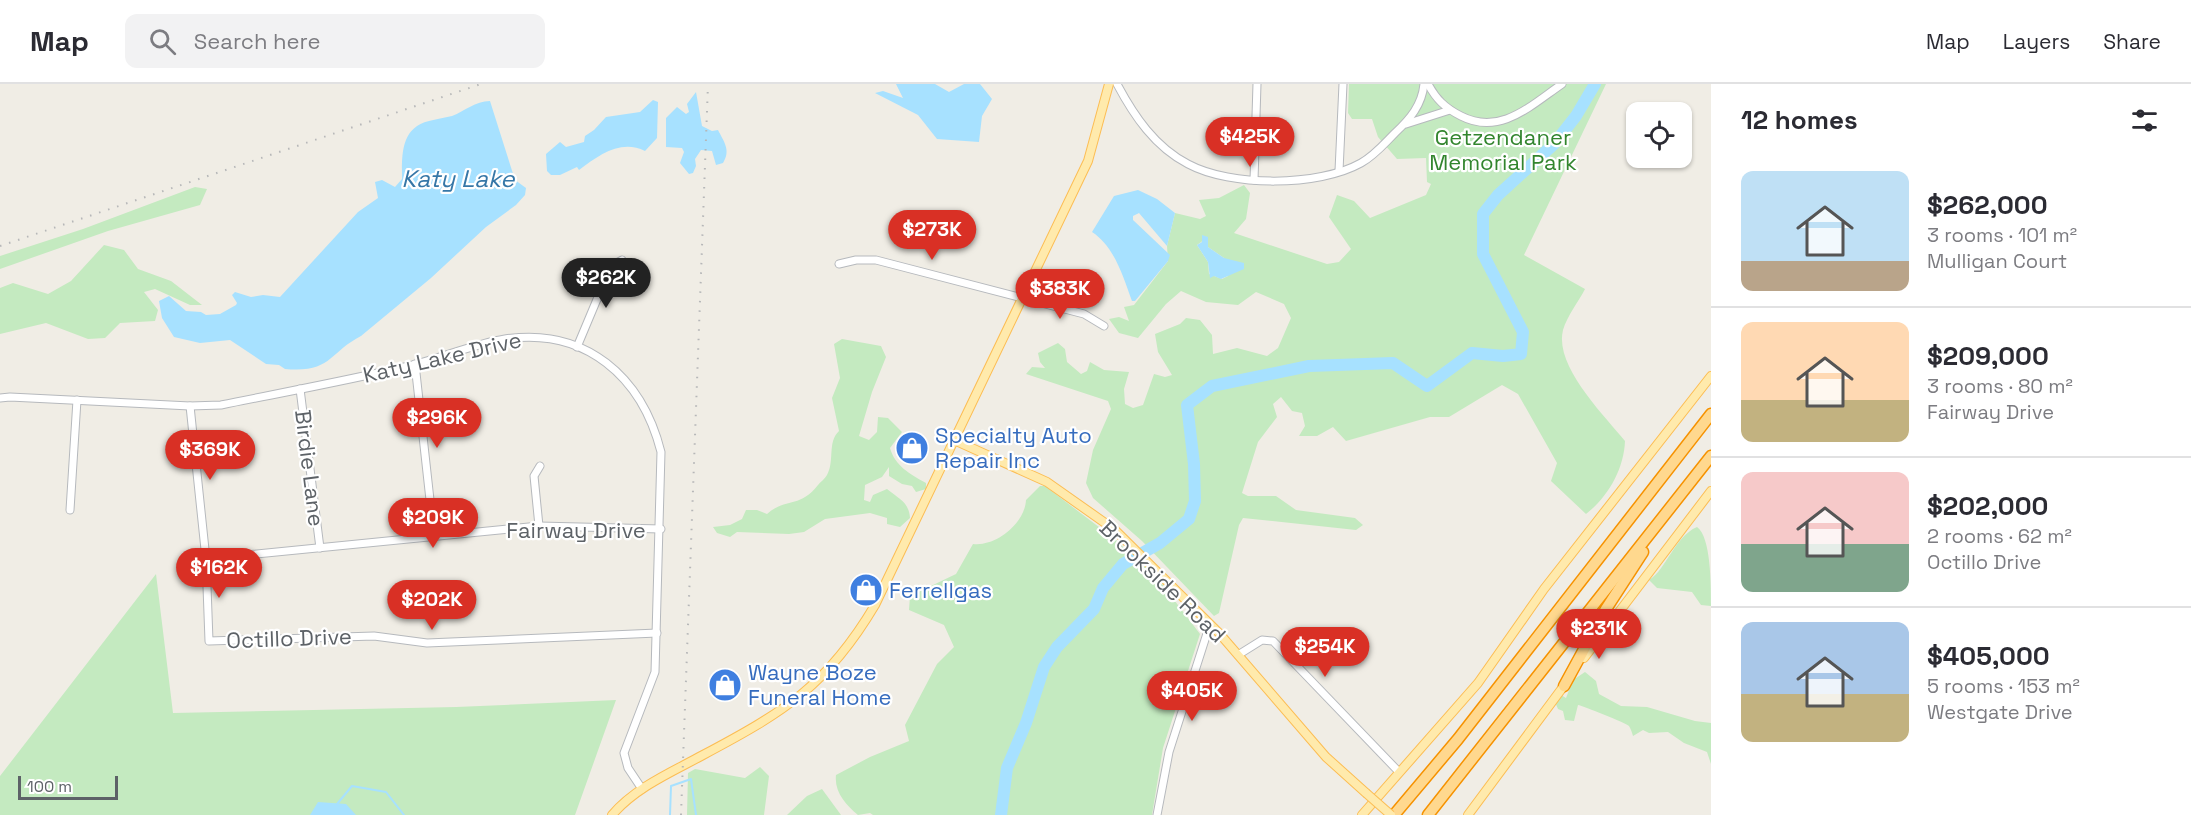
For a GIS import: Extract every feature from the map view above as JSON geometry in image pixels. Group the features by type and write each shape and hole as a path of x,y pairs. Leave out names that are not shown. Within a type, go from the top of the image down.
{"highway":[{"path":"1393,815 1458,739 1711,414"},
{"path":"1428,815 1711,456"},
{"path":"1564,686 1606,609 1671,509"}],"main road":[{"path":"612,815 642,789 789,706 835,663 856,636 875,605 1088,161 1109,84"},
{"path":"1362,815 1478,682 1544,589 1711,376"},
{"name":"Brookside Road","path":"954,440 1047,482 1104,521 1210,624 1326,757 1393,815"},
{"path":"1468,815 1711,491"}],"street":[{"path":"1117,84 1136,118 1176,157 1211,174 1254,180 1306,177 1339,171 1370,157 1418,107 1426,84"},
{"path":"1254,180 1257,84"},
{"path":"1339,171 1343,84"},
{"path":"1426,84 1435,98 1450,110 1485,125 1500,123 1562,84"},
{"path":"1403,125 1450,110"},
{"path":"577,347 611,266 622,260"},
{"path":"839,264 856,260 876,260 1084,314 1104,326"},
{"name":"Katy Lake Drive","path":"0,398 190,406 221,405 415,364 484,343 526,337 549,339 589,352 623,376 646,408 661,452 661,530 655,672 624,753 628,768 642,789"},
{"path":"415,364 434,536"},
{"name":"Birdie Lane","path":"300,389 320,548"},
{"path":"70,510 77,400"},
{"path":"190,406 206,559"},
{"path":"539,526 534,476 540,466"},
{"name":"Fairway Drive","path":"206,559 539,526 661,530"},
{"name":"Octillo Drive","path":"206,559 209,641 374,636 427,643 657,633"},
{"path":"1157,815 1169,752 1210,624"},
{"path":"1238,655 1262,640 1273,641 1399,772"}],"green space":[{"name":"Getzendaner Memorial Park","path":"1349,84 1606,84 1524,255 1585,289 1565,325 1562,344 1573,374 1594,404 1625,441 1622,462 1608,491 1586,514 1551,481 1557,463 1518,394 1502,385 1449,417 1430,417 1346,441 1333,427 1317,436 1299,436 1305,426 1302,413 1292,411 1281,397 1273,404 1277,417 1258,442 1242,493 1248,496 1276,496 1296,510 1355,518 1363,525 1356,530 1243,518 1239,525 1219,613 1214,616 1142,541 1093,498 1086,483 1093,450 1111,409 1108,401 1026,374 1032,367 1045,368 1040,362 1038,353 1058,343 1065,349 1067,362 1081,374 1087,371 1090,362 1104,370 1129,372 1124,389 1125,404 1133,408 1143,405 1154,374 1165,377 1172,375 1158,352 1155,334 1180,324 1186,318 1200,320 1212,335 1213,354 1237,348 1267,356 1278,348 1291,318 1284,304 1256,292 1238,305 1206,302 1181,291 1166,304 1138,338 1119,333 1109,319 1119,317 1129,321 1124,307 1134,305 1168,261 1167,246 1175,213 1200,219 1206,216 1199,200 1219,198 1244,185 1250,193 1246,219 1234,233 1327,264 1339,262 1351,249 1329,217 1337,195 1354,201 1370,218 1426,195 1431,184 1427,182 1426,158 1397,159 1378,137 1372,119 1352,119 1348,113","holes":["1208,237 1208,247 1224,258 1228,276 1222,279 1209,274 1208,262 1197,245"]},
{"path":"195,187 207,189 200,205 108,231 0,269 0,256 83,229"},
{"path":"104,245 124,250 138,269 171,281 202,305 190,305 155,289 144,292 158,310 155,321 120,323 105,338 88,339 46,323 0,334 0,288 13,283 48,294 71,281"},
{"path":"842,339 881,346 886,357 872,392 859,436 869,440 877,432 878,417 888,418 902,432 890,448 895,460 909,473 926,483 926,489 916,492 912,486 902,484 889,476 889,467 882,477 865,485 864,500 870,502 873,495 887,489 905,504 910,518 900,527 887,524 887,518 870,513 825,519 804,532 789,534 737,532 730,537 717,533 713,527 730,525 742,519 746,510 757,510 767,514 780,506 805,497 826,476 831,464 833,441 839,431 832,398 840,378 834,344"},
{"path":"1040,486 1045,486 1116,540 1126,550 1127,562 1143,563 1200,634 1163,748 1152,815 873,815 870,813 858,815 839,792 836,775 870,757 909,741 905,725 937,664 954,647 944,625 909,610 910,596 956,574 973,544 991,542 1008,532 1021,517 1026,500"},
{"path":"1697,527 1702,532 1708,551 1711,606 1701,605 1692,592 1657,588 1649,580 1661,568 1682,538"},
{"path":"156,574 173,713 456,707 616,700 575,815 0,815 0,776"},
{"path":"1585,672 1596,681 1599,694 1621,706 1647,707 1695,721 1711,723 1711,764 1707,752 1684,743 1668,732 1649,733 1643,730 1633,736 1630,727 1626,724 1578,705 1574,721 1565,720 1563,711 1558,709 1555,702 1561,695 1566,698 1573,680"},
{"path":"760,767 769,776 764,815 687,815 688,773 695,769 745,778"},
{"path":"822,789 841,815 787,815 807,796"}],"water":[{"path":"896,84 935,84 949,92 964,84 980,84 992,99 982,116 979,142 937,139 918,115 875,93 883,91 903,98"},
{"path":"696,92 702,126 712,131 718,130 726,146 726,154 723,163 716,165 712,151 701,150 695,159 696,166 693,173 689,174 680,163 684,152 682,148 666,147 666,118 677,107 686,114 689,112 687,104"},
{"path":"653,100 658,102 657,138 645,151 636,148 619,148 602,154 579,170 577,167 560,175 551,175 547,171 546,154 560,142 566,147 584,142 585,136 606,117 640,112"},
{"name":"Katy Lake","path":"490,101 515,180 526,188 525,195 361,336 321,365 300,369 285,369 279,365 266,364 230,340 200,343 174,337 162,318 159,301 169,296 186,311 201,312 206,315 220,314 236,305 232,295 235,292 251,297 263,295 280,297 358,212 378,198 375,182 382,180 395,187 402,179 403,152 408,136 413,130 429,121 452,116 475,104"},
{"path":"1138,190 1157,199 1175,213 1167,246 1139,213 1133,216 1133,220 1170,255 1168,261 1135,301 1132,301 1112,254 1100,238 1092,232 1114,196"},
{"path":"1202,235 1208,237 1208,247 1224,258 1244,263 1244,269 1221,279 1214,276 1210,278 1208,262 1197,245 1202,242"},
{"path":"318,802 346,804 356,815 310,815"}],"waterway":[{"path":"1001,815 1007,768 1026,723 1044,667 1057,647 1094,609 1103,588 1123,564 1160,543 1189,519 1195,501 1194,464 1187,405 1212,386 1309,366 1393,363 1427,386 1472,353 1503,356 1521,354 1523,332 1483,254 1483,214 1498,195 1554,144 1576,116 1595,84"},
{"path":"670,815 671,786 691,779 696,815"},
{"path":"337,804 352,786 386,792 404,815"}],"railway":[{"path":"0,246 481,84"},
{"path":"681,815 708,84"}],"place":[{"name":"Specialty Auto Repair Inc","path":"912,448"},
{"name":"Ferrellgas","path":"866,590"},
{"name":"Wayne Boze Funeral Home","path":"725,685"}]}
